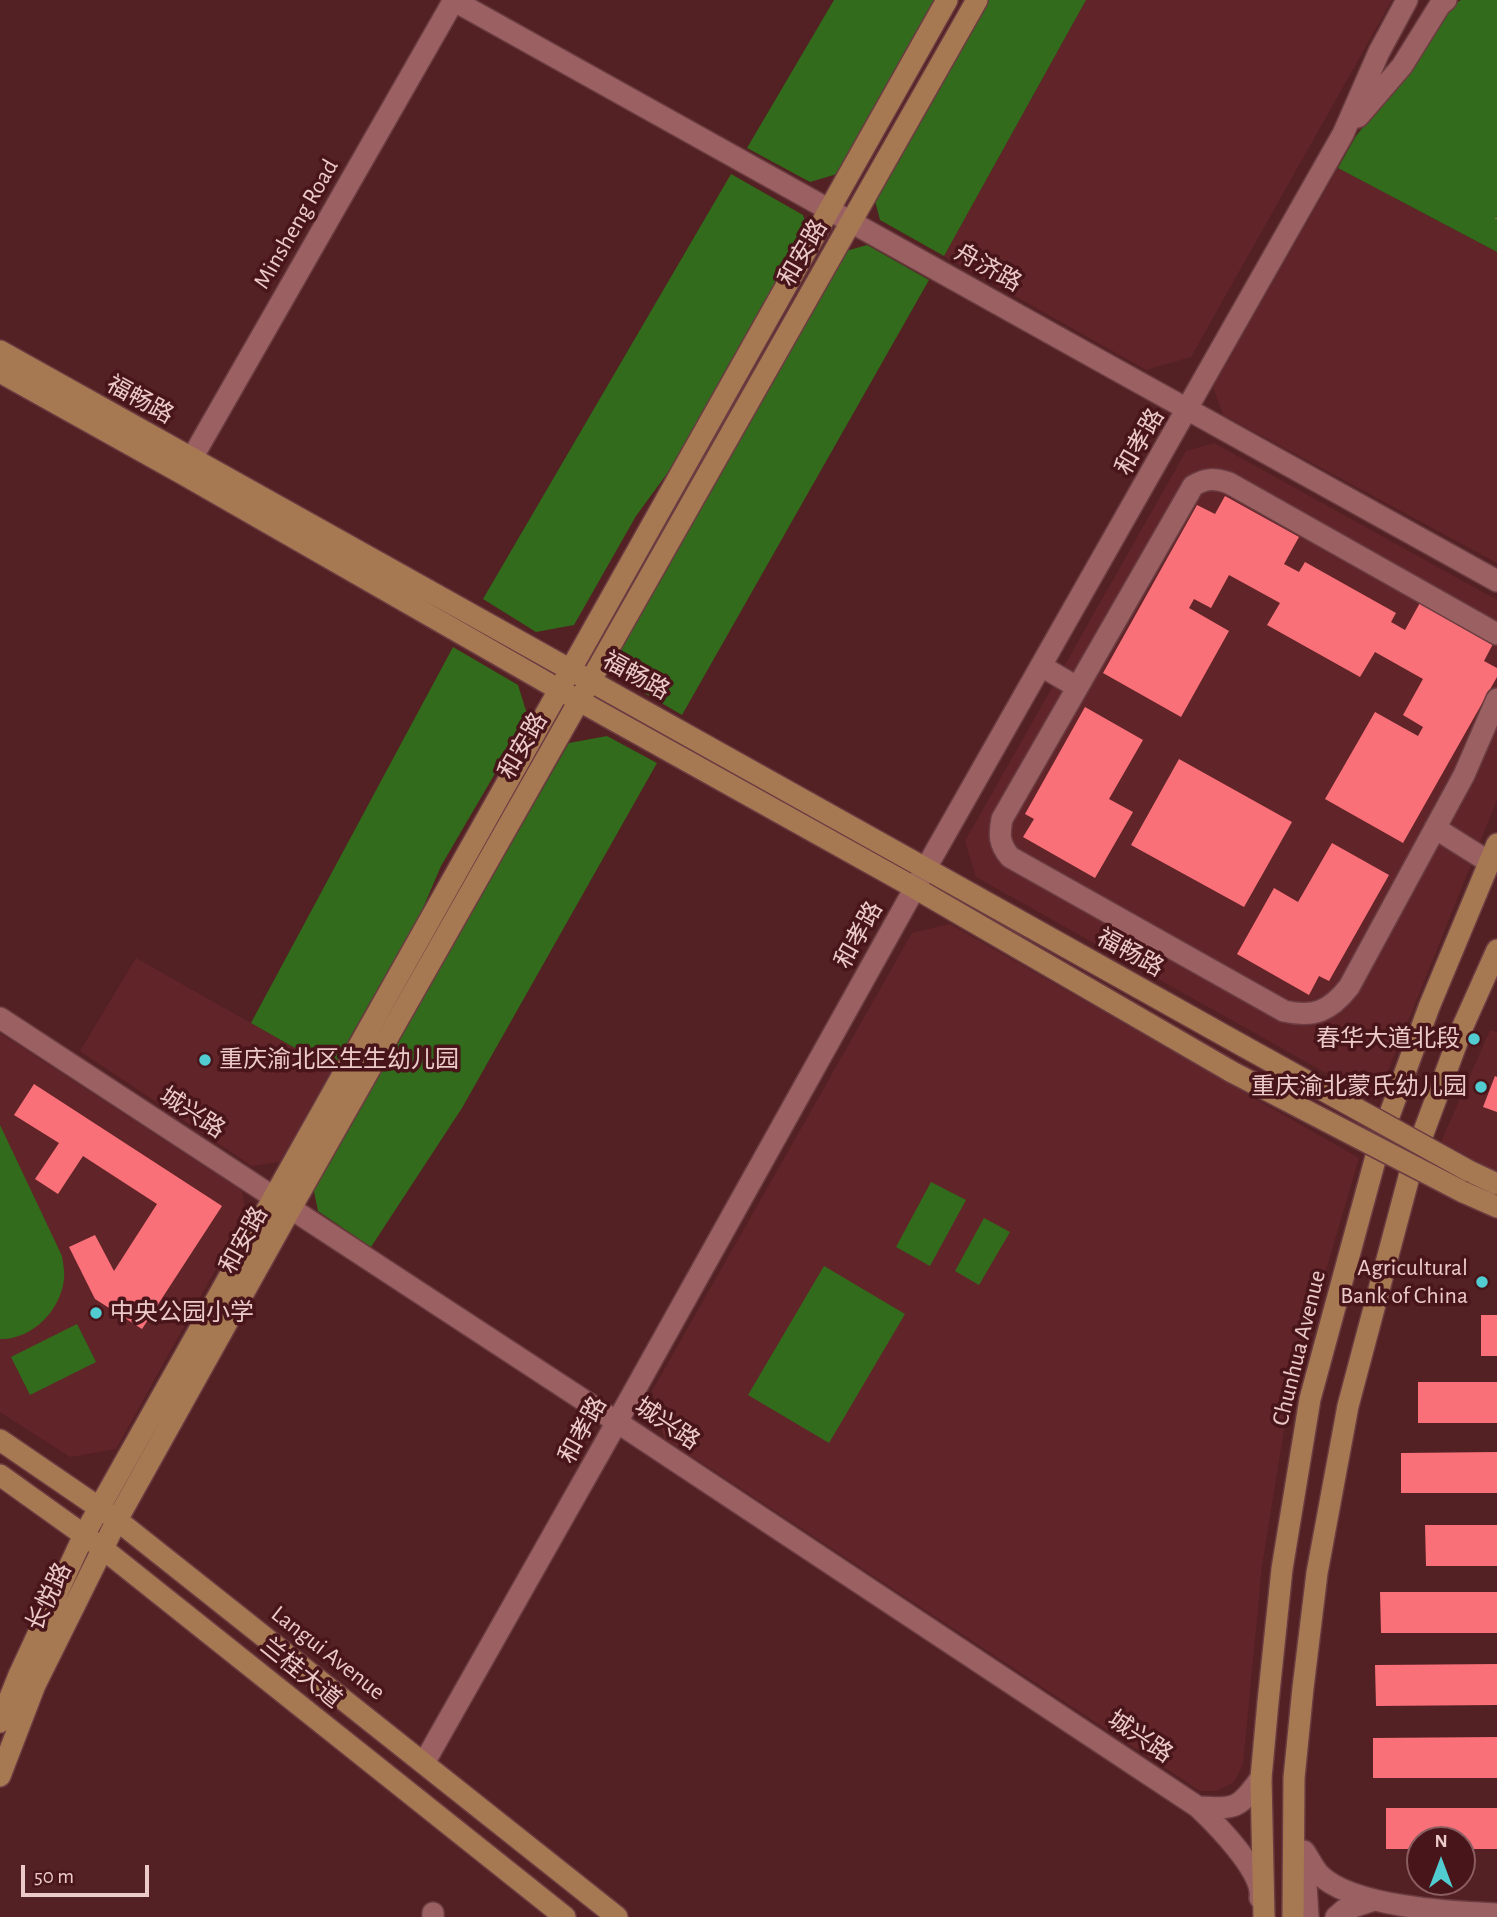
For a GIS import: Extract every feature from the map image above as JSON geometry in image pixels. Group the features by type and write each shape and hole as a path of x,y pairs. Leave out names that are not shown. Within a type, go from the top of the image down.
{"main road":[{"name":"和安路","path":"108,1514 272,1197 947,0"},
{"name":"和安路","path":"108,1514 291,1208 977,0"},
{"name":"福畅路","path":"0,352 558,689 915,888 1232,1072 1497,1207"},
{"name":"福畅路","path":"0,372 188,466 570,669 1245,1047 1497,1184"},
{"name":"Chunhua Avenue","path":"1264,1917 1261,1778 1282,1569 1310,1399 1381,1138 1429,1007 1493,853"},
{"path":"1293,1917 1294,1778 1317,1573 1348,1406 1413,1158 1463,1026 1497,950"},
{"name":"Langui Avenue","path":"0,1440 108,1514 617,1917"},
{"name":"兰桂大道","path":"0,1475 102,1548 565,1917"},
{"name":"长悦路","path":"0,1722 84,1535 108,1514"},
{"name":"长悦路","path":"0,1776 35,1685 102,1548 108,1514"}],"street":[{"name":"舟济路","path":"454,0 1497,581"},
{"name":"Minsheng Road","path":"188,466 454,0"},
{"path":"1343,134 1379,52 1407,0"},
{"path":"1343,134 1402,66 1440,5 1446,0"},
{"name":"和孝路","path":"424,1763 926,868 1343,134"},
{"path":"1497,634 1229,483 1215,478 1203,480 1193,486 1002,819 999,834 1002,847 1010,857 1284,1011 1312,1014 1338,1000 1349,986 1464,775 1497,699"},
{"path":"1041,667 1077,687"},
{"path":"1435,828 1493,853"},
{"name":"城兴路","path":"0,1018 1198,1807 1224,1831 1262,1889"},
{"path":"1198,1807 1224,1809 1243,1803 1261,1778"},
{"path":"1294,1778 1304,1851 1308,1917"},
{"path":"1304,1851 1320,1874 1336,1886 1374,1900 1446,1912 1497,1914"},
{"name":"Chunhua Avenue","path":"1258,1917 1262,1889"},
{"path":"1336,1917 1344,1910 1374,1900"}],"shaded area":[{"path":"1086,0 1392,0 1191,357 1146,370 944,256"},
{"path":"1338,168 1497,252 1497,563 1223,415 1213,387"},
{"path":"1214,443 1497,600 1497,800 1376,1101 976,877 965,841 1186,451"},
{"path":"950,924 1359,1158 1290,1393 1262,1566 1243,1765 1234,1782 1216,1791 1200,1791 664,1438 652,1391 912,933"},
{"name":"重庆渝北区生生幼儿园","path":"136,958 332,1069 280,1162 252,1166 80,1051"},
{"name":"重庆渝北蒙氏幼儿园","path":"1490,1030 1497,1032 1497,1172 1441,1142"},
{"name":"中央公园小学","path":"0,1033 242,1191 246,1215 116,1449 70,1457 0,1412"}],"green space":[{"path":"834,0 935,0 837,174 810,182 747,148"},
{"path":"986,0 1086,0 944,256 880,220 874,197"},
{"path":"1461,0 1497,0 1497,252 1338,168 1356,136 1410,68 1446,9"},
{"path":"731,174 803,215 808,230 674,464 636,516 574,625 536,632 483,599"},
{"path":"867,245 929,280 682,715 629,684 619,647 846,251"},
{"path":"453,647 518,685 528,717 441,866 420,915 332,1069 251,1023"},
{"path":"607,736 657,763 462,1108 371,1247 318,1211 313,1187 569,743"},
{"path":"0,1125 62,1256 64,1279 57,1302 43,1321 23,1334 0,1339"},
{"path":"931,1182 966,1200 930,1266 896,1247"},
{"path":"984,1218 1010,1232 979,1285 955,1271"},
{"path":"824,1266 905,1314 829,1443 748,1395"},
{"path":"77,1324 96,1362 30,1395 11,1357"}],"building":[{"path":"1225,496 1299,537 1284,564 1299,572 1305,562 1396,613 1391,622 1405,630 1421,601 1494,642 1484,661 1497,668 1497,677 1403,843 1325,799 1375,712 1418,736 1423,727 1403,715 1423,679 1375,652 1360,677 1267,625 1280,603 1229,575 1211,608 1194,599 1189,608 1229,631 1181,717 1103,673 1197,505 1215,514"},
{"path":"1085,707 1143,740 1109,799 1133,812 1095,878 1023,837 1034,819 1025,814"},
{"path":"1179,759 1292,822 1244,907 1131,845"},
{"path":"1332,843 1389,875 1329,981 1319,976 1309,995 1237,954 1274,888 1298,902"},
{"path":"1495,1076 1497,1077 1497,1112 1483,1107"},
{"path":"34,1084 222,1206 142,1329 95,1299 69,1247 95,1235 114,1271 157,1204 83,1156 58,1194 35,1179 59,1143 14,1115"},
{"path":"1481,1315 1497,1315 1497,1356 1481,1356"},
{"path":"1418,1382 1497,1382 1497,1423 1418,1423"},
{"path":"1497,1452 1497,1493 1401,1493 1401,1453"},
{"path":"1425,1525 1497,1525 1497,1566 1426,1566"},
{"path":"1380,1592 1497,1592 1497,1633 1381,1633"},
{"path":"1497,1664 1497,1705 1376,1706 1375,1665"},
{"path":"1497,1737 1497,1778 1373,1778 1373,1738"},
{"path":"1386,1808 1497,1808 1497,1849 1476,1849 1476,1826 1406,1826 1406,1849 1386,1849"}],"place":[{"name":"春华大道北段","path":"1474,1039"},
{"name":"重庆渝北区生生幼儿园","path":"205,1060"},
{"name":"重庆渝北蒙氏幼儿园","path":"1481,1087"},
{"name":"Agricultural Bank of China","path":"1482,1282"},
{"name":"中央公园小学","path":"96,1313"}]}
